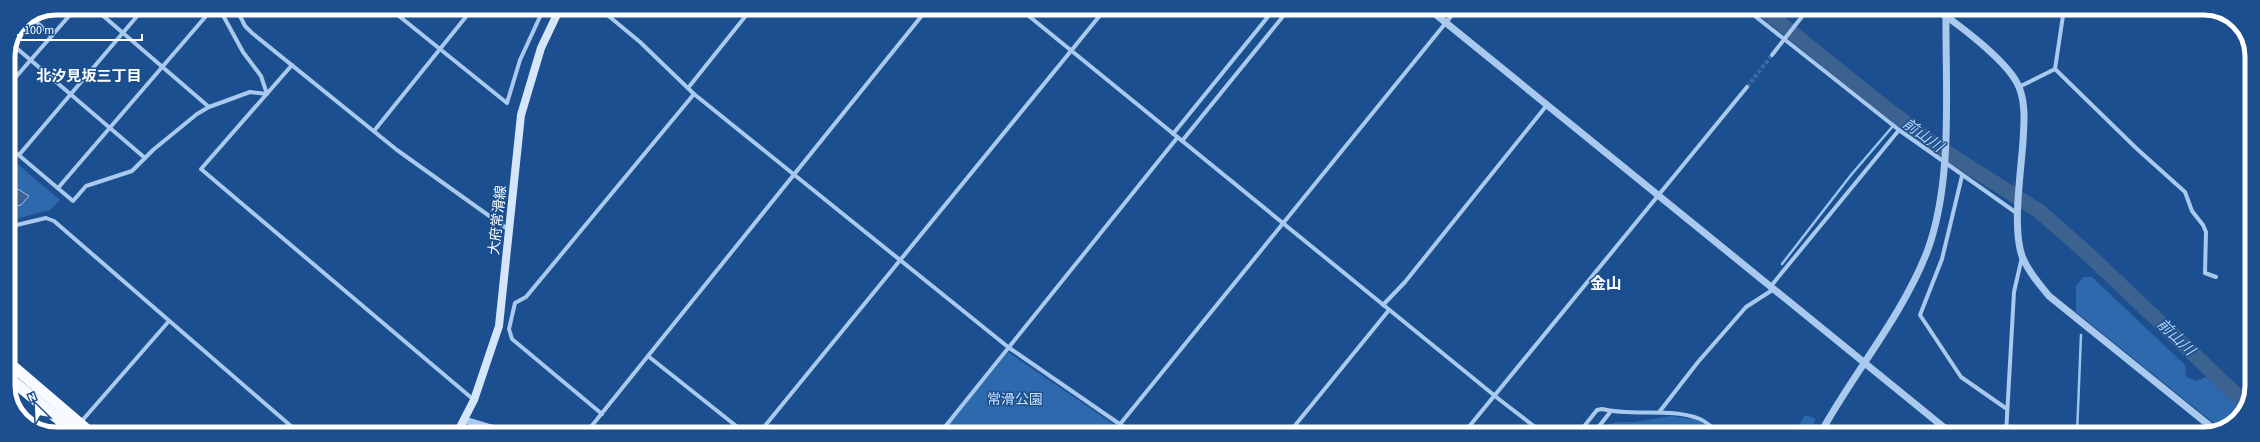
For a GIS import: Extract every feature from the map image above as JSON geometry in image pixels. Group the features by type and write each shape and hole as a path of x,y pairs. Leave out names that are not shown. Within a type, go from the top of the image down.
{"highway":[{"path":"15,369 76,427"},
{"path":"15,382 76,427"}],"main road":[{"name":"大府常滑線","path":"461,427 474,400 499,326 521,115 541,48 557,15"}],"street":[{"path":"15,77 70,15"},
{"path":"102,15 209,107"},
{"path":"19,155 138,15"},
{"path":"58,188 207,15"},
{"path":"222,15 243,52 261,76 267,94"},
{"path":"240,15 245,26 397,150 509,230"},
{"path":"398,15 507,103 520,60 541,15"},
{"path":"374,131 467,15"},
{"path":"607,15 640,42 694,94 1008,347 1126,427"},
{"path":"688,88 746,15"},
{"path":"591,427 922,15"},
{"path":"1028,15 1177,138 1284,222 1389,310 1535,427"},
{"path":"764,427 1100,15"},
{"path":"1173,134 1268,15"},
{"path":"1182,141 1283,15"},
{"path":"1437,15 1943,427"},
{"path":"1121,423 1452,15"},
{"path":"1754,15 1899,130 1962,176 2019,212"},
{"path":"1772,55 1803,15"},
{"path":"1824,427 1864,364 1891,325 1927,251 1936,217 1944,173 1946,15"},
{"path":"1949,15 2004,66 2019,87 2023,101 2024,130 2018,237 2022,256 2028,269 2049,296 2210,426"},
{"path":"2055,69 2063,15"},
{"path":"35,21 52,36"},
{"path":"16,48 145,158"},
{"path":"292,65 201,169 474,400"},
{"path":"2019,87 2055,69"},
{"path":"2055,69 2136,148 2184,192 2192,211 2203,225 2206,232 2205,273 2216,277"},
{"path":"1469,427 1746,87"},
{"path":"15,152 73,202 86,186 132,171 145,158 197,114 209,107 250,92 267,94"},
{"path":"602,414 512,339 509,329 515,303 526,297 694,94"},
{"path":"1383,305 1405,282 1547,105"},
{"path":"1660,411 1698,362 1746,306 1772,288 1899,130"},
{"path":"945,427 1008,347 1177,138"},
{"path":"1962,176 1942,259 1920,315 1961,377 2007,409"},
{"path":"15,225 46,218 54,221 292,427"},
{"path":"2006,427 2014,292 2022,256"},
{"path":"1294,427 1389,310"},
{"path":"78,427 169,321"},
{"path":"648,356 737,427"},
{"path":"1584,427 1597,410 1649,414 1660,411 1702,419 1712,427"},
{"path":"1598,427 1611,411"},
{"path":"465,420 488,427"}],"green space":[{"path":"15,162 60,200 50,210 15,219"},
{"path":"2083,277 2092,277 2185,365 2186,377 2196,381 2206,377 2239,406 2235,413 2216,425 2076,312 2076,286"},
{"name":"常滑公園","path":"1008,352 1118,427 947,427"},
{"path":"1805,415 1816,419 1812,427 1798,427"},
{"path":"1671,416 1699,420 1708,427 1603,427 1617,422 1634,422"}],"shaded area":[{"path":"15,187 29,196 21,205 15,206"}],"waterway":[{"name":"前山川","path":"1770,15 1882,105 1935,145 2039,211 2088,254 2242,400"},
{"path":"1782,264 1851,175 1899,119"},
{"name":"前山川","path":"2088,254 2088,260"},
{"name":"前山川","path":"2077,427 2081,335"}],"tunnel":[{"path":"1747,87 1772,55"}],"district":[{"name":"北汐見坂三丁目","path":"89,76"},
{"name":"金山","path":"1606,283"}]}
